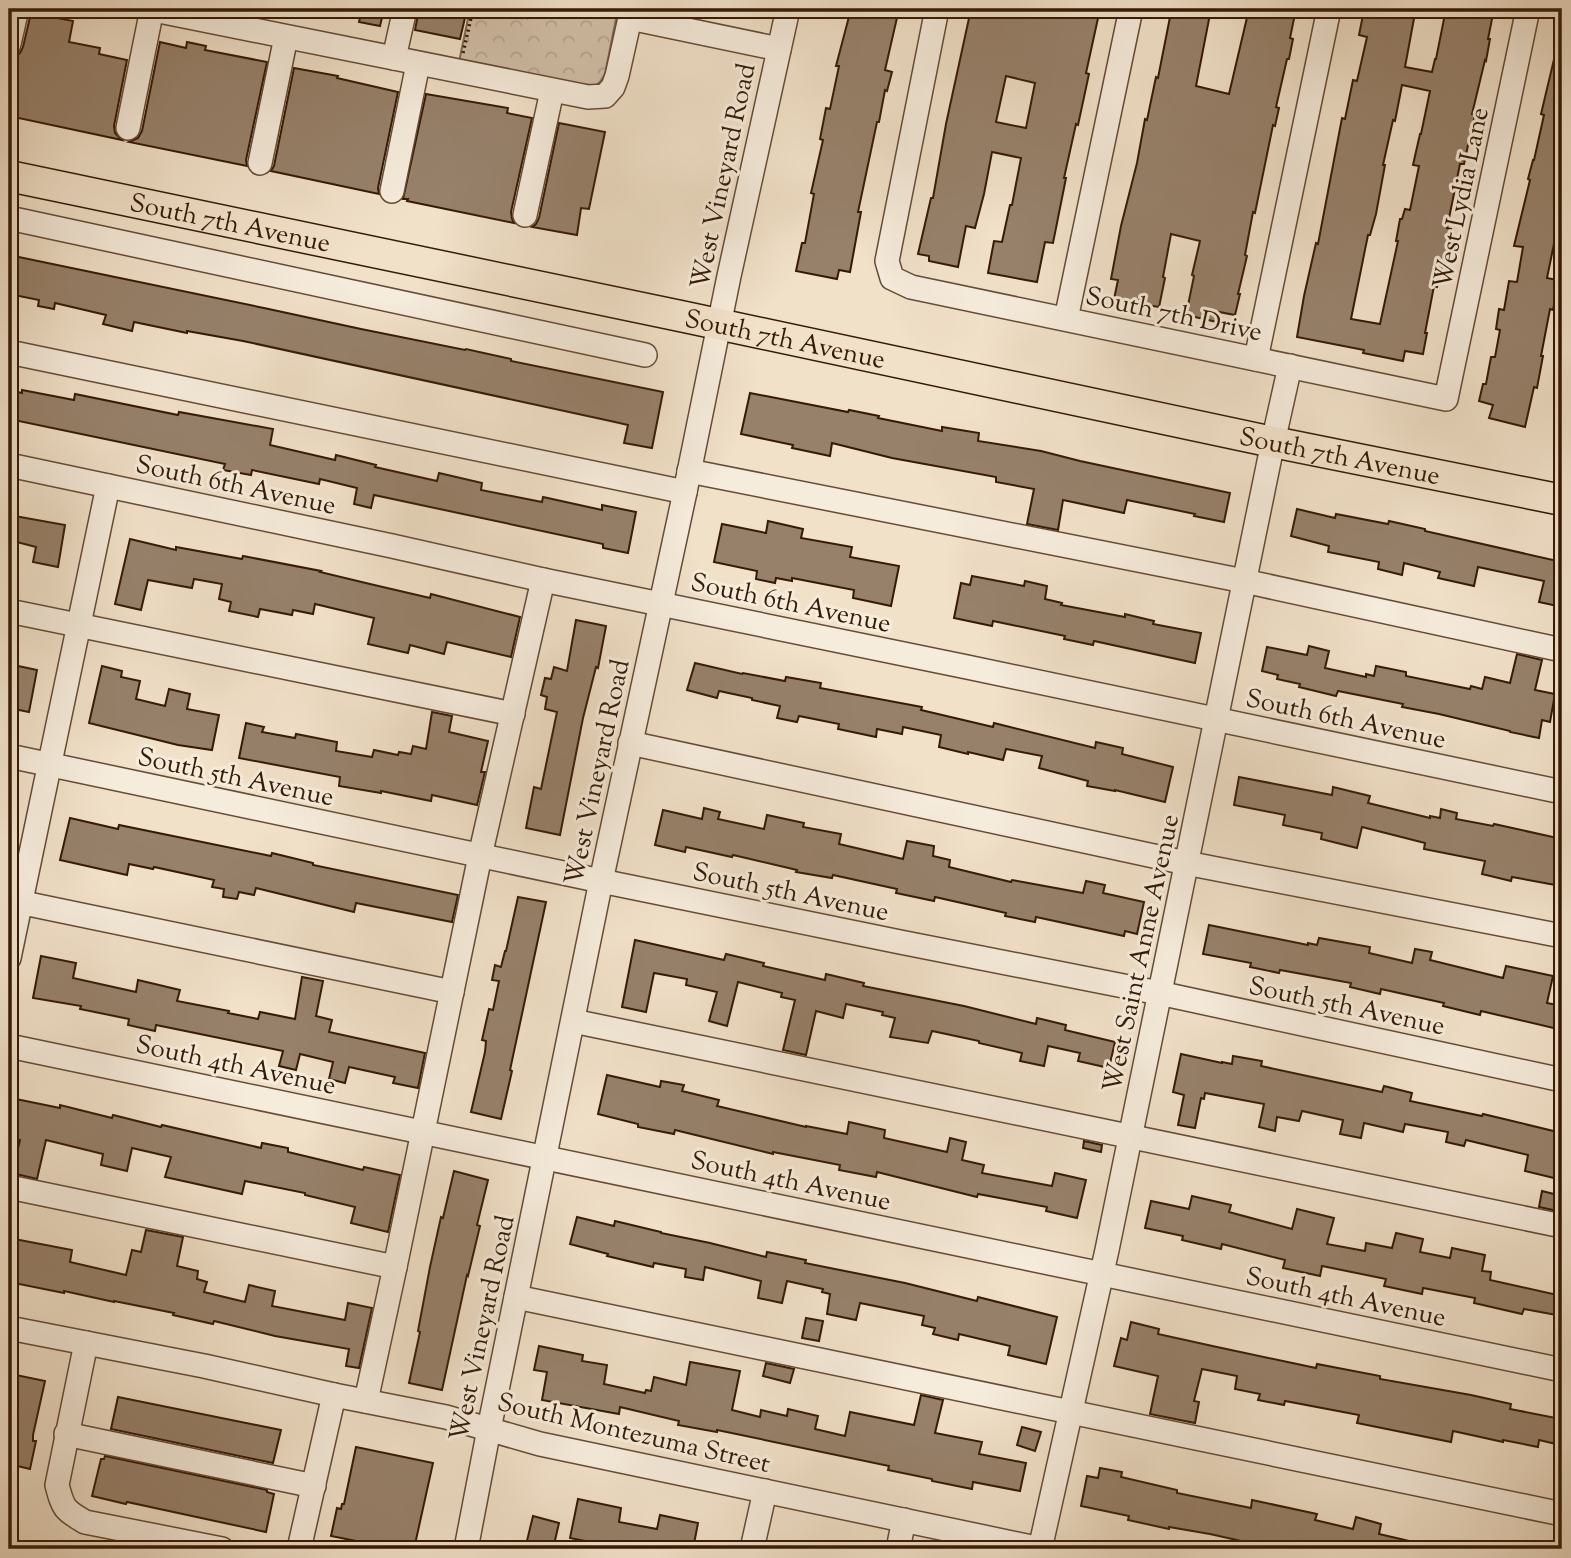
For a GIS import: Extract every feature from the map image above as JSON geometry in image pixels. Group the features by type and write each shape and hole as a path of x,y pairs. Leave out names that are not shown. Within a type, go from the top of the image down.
{"main road":[{"name":"South 7th Avenue","path":"9,176 1273,442 1562,500"}],"street":[{"path":"9,44 17,9"},
{"path":"128,128 150,9 240,18 286,37 588,97 605,96 613,87 631,13 779,49"},
{"path":"394,58 405,9"},
{"name":"West Vineyard Road","path":"467,1549 601,881 788,9"},
{"name":"South 7th Drive","path":"937,9 887,261 892,278 911,287 1446,399"},
{"path":"1066,319 1131,9"},
{"path":"1256,359 1329,9"},
{"name":"West Lydia Lane","path":"1446,399 1528,9"},
{"path":"260,163 286,37"},
{"path":"392,191 418,64"},
{"path":"525,215 552,91"},
{"path":"9,219 645,355"},
{"path":"9,352 687,482 1244,581 1562,650"},
{"name":"West Saint Anne Avenue","path":"1040,1549 1131,1137 1290,366"},
{"name":"South 6th Avenue","path":"9,465 543,580 1562,792"},
{"path":"9,958 15,901 50,765 108,486"},
{"path":"366,1401 480,856 543,580"},
{"path":"9,611 513,715"},
{"path":"630,743 1186,863 1562,936"},
{"name":"South 5th Avenue","path":"9,756 601,881 1159,993 1562,1080"},
{"path":"15,901 452,992"},
{"path":"573,1021 1562,1226"},
{"name":"South 4th Avenue","path":"9,1046 1562,1370"},
{"path":"9,1187 395,1267"},
{"path":"516,1297 1562,1514"},
{"name":"South Montezuma Street","path":"9,1328 446,1417 540,1444 1040,1549"},
{"path":"86,1343 57,1485 67,1511 85,1522 222,1549"},
{"path":"299,1549 334,1395"},
{"path":"66,1434 314,1486"},
{"path":"752,1549 765,1490"},
{"path":"898,1549 904,1520"}],"path":[{"path":"463,55 473,9"},
{"path":"507,9 515,16 523,18 538,14 543,9"}],"green space":[{"path":"470,9 618,9 605,74 600,82 591,87 459,62"}],"building":[{"path":"362,9 384,9 380,26 359,22"},
{"path":"419,9 467,9 460,39 415,30"},
{"path":"851,9 899,9 885,70 892,72 877,122 858,212 861,212 850,272 839,270 837,279 796,271 802,243 805,243 826,108 830,109 839,66 836,66"},
{"path":"971,9 1100,9 1053,243 1045,242 1037,282 988,273 994,241 1002,242 1021,158 992,152 975,228 966,226 958,267 929,261 929,256 918,254 933,198","holes":["1006,76 1035,83 1026,128 996,122"]},
{"path":"1185,9 1211,9 1196,86 1229,94 1249,9 1296,9 1290,38 1293,39 1255,213 1253,212 1235,315 1219,312 1217,322 1186,315 1200,241 1171,234 1159,307 1114,299 1118,280 1111,279 1171,12 1184,15"},
{"path":"1369,9 1415,13 1405,67 1432,72 1446,9 1494,9 1486,61 1472,114 1475,115 1464,164 1460,164 1447,228 1451,229 1447,248 1437,287 1434,286 1423,354 1405,351 1403,361 1363,353 1364,350 1297,337 1342,118 1345,119 1353,80 1357,81 1367,37 1359,35 1363,15 1368,16","holes":["1402,85 1430,91 1413,165 1419,166 1410,210 1405,209 1400,219 1398,241 1380,324 1351,319"]},
{"path":"31,13 73,21 69,42 100,48 99,54 127,60 114,126 115,133 122,140 9,116 13,61 23,47"},
{"path":"160,42 186,48 187,42 206,46 205,50 267,62 246,160 247,166 129,142 138,138 142,131"},
{"path":"1555,55 1562,56 1562,235 1556,234 1547,278 1562,281 1562,297 1556,296 1553,310 1550,309 1537,388 1534,387 1525,427 1489,418 1493,405 1479,401 1483,384 1486,384 1491,357 1495,357 1500,330 1496,329 1499,309 1504,310 1509,281 1517,282 1523,247 1514,246"},
{"path":"294,68 398,92 379,194 271,171"},
{"path":"426,94 508,108 507,113 532,118 511,212 514,223 403,199"},
{"path":"559,123 605,132 589,209 581,208 577,235 532,227 539,218"},
{"path":"9,255 663,392 652,448 624,443 628,425 243,341 134,322 132,331 103,324 106,315 55,303 54,309 38,306 39,300 9,294"},
{"path":"9,390 74,400 75,394 178,415 179,412 273,429 270,445 335,460 336,455 437,481 439,473 482,483 481,490 542,502 543,497 602,510 602,505 636,512 628,553 603,548 603,544 374,495 371,508 354,504 357,488 320,479 319,484 252,470 251,475 223,470 225,464 9,419"},
{"path":"750,393 848,412 849,410 942,431 942,427 979,433 978,441 1041,451 1230,493 1224,522 1127,500 1124,513 1063,500 1058,530 1027,524 1034,489 996,482 996,477 892,458 832,443 830,456 741,434"},
{"path":"1297,509 1335,518 1336,514 1388,524 1389,521 1562,562 1562,607 1539,602 1544,581 1478,567 1474,586 1438,578 1440,572 1404,563 1402,575 1378,569 1379,562 1328,552 1329,546 1291,536"},
{"path":"9,515 65,525 58,567 33,562 36,547 9,540"},
{"path":"768,521 803,529 801,538 852,547 850,557 899,566 891,606 853,598 854,590 792,578 792,581 776,578 775,583 756,579 757,571 714,562 722,524 766,533"},
{"path":"130,539 176,550 176,547 242,559 243,556 321,571 430,598 431,594 520,617 511,657 447,642 444,654 410,645 408,653 368,644 374,618 315,604 313,614 293,610 292,615 260,609 258,617 229,611 231,602 219,599 222,584 194,579 192,588 148,580 141,610 115,604"},
{"path":"972,576 1024,586 1025,581 1047,586 1045,599 1062,603 1061,605 1125,617 1125,614 1154,621 1153,624 1201,633 1195,663 1094,641 1093,645 1064,639 1065,636 993,621 992,626 954,618 961,583 970,585"},
{"path":"576,620 606,626 598,668 596,667 583,718 560,835 526,828 534,787 541,789 557,712 545,709 547,697 541,695 545,678 551,679 554,667 567,671"},
{"path":"1309,646 1329,651 1325,668 1366,677 1366,674 1374,676 1376,666 1406,672 1406,676 1470,689 1471,686 1482,689 1485,677 1510,683 1517,654 1542,660 1535,690 1555,694 1550,722 1542,720 1539,738 1402,707 1403,704 1338,691 1336,696 1299,687 1300,684 1277,679 1278,675 1262,671 1267,647 1307,655"},
{"path":"695,663 785,681 786,677 821,683 820,688 922,707 921,710 993,727 994,723 1095,748 1096,742 1123,748 1122,754 1173,767 1165,802 1087,786 1088,781 1039,768 1042,756 1006,749 1003,760 939,747 941,735 903,727 902,734 877,729 876,737 838,729 839,724 799,716 797,722 777,718 780,706 719,691 717,698 687,690"},
{"path":"9,664 37,670 29,712 9,708"},
{"path":"102,666 122,671 121,677 140,681 136,699 165,706 169,689 190,694 187,709 219,715 212,750 178,745 89,723"},
{"path":"432,712 452,716 449,732 488,741 481,772 485,772 477,805 432,795 431,801 339,786 340,777 239,758 246,723 264,727 262,732 295,738 296,734 337,742 336,751 372,757 374,750 398,755 399,752 411,754 413,746 426,749"},
{"path":"1239,777 1332,795 1333,787 1370,796 1368,803 1430,818 1440,818 1441,809 1457,813 1456,819 1493,826 1494,824 1562,839 1561,886 1512,877 1511,881 1482,874 1485,861 1424,849 1425,843 1362,827 1357,848 1321,839 1322,833 1283,825 1285,815 1234,805"},
{"path":"704,808 720,812 718,819 764,829 767,815 804,823 803,827 841,834 839,844 903,859 907,841 934,846 933,856 950,860 949,867 1011,882 1012,880 1083,893 1086,881 1105,885 1103,893 1144,902 1137,934 1125,931 1124,936 1036,917 1035,922 935,897 934,901 896,893 897,889 833,875 832,878 796,872 797,870 733,855 732,857 686,847 685,852 655,845 663,810 702,819"},
{"path":"70,818 118,829 119,825 271,856 272,853 313,865 458,895 452,922 356,903 354,912 256,888 254,895 239,892 237,899 223,897 224,889 212,887 214,880 129,864 127,875 60,860"},
{"path":"518,897 546,902 501,1119 471,1112 485,1052 486,1041 482,1040 489,1009 493,1010 499,981 492,980 495,965 501,967"},
{"path":"1209,925 1308,945 1317,945 1319,938 1370,947 1369,953 1412,963 1415,949 1432,952 1430,960 1503,978 1506,966 1553,976 1547,1003 1562,1006 1562,1030 1481,1011 1480,1015 1443,1006 1444,1003 1381,989 1380,994 1350,987 1351,983 1250,967 1251,963 1203,954"},
{"path":"635,940 724,960 726,954 764,963 763,966 825,980 826,974 864,983 863,986 964,1006 1036,1024 1037,1018 1066,1025 1065,1030 1115,1042 1109,1068 1078,1061 1080,1053 1048,1046 1044,1066 1020,1061 1022,1053 932,1031 928,1043 890,1037 895,1018 882,1015 883,1012 846,1004 843,1018 816,1011 806,1055 783,1050 795,1000 781,997 782,993 738,982 727,1026 709,1021 717,992 686,985 687,979 654,973 646,1012 622,1007"},
{"path":"41,956 76,963 73,978 136,992 138,980 180,990 177,1001 258,1019 260,1012 295,1019 302,977 323,981 316,1016 332,1020 329,1032 425,1053 418,1088 393,1083 395,1077 349,1067 345,1083 329,1079 333,1062 300,1054 296,1070 279,1066 283,1051 156,1025 155,1031 128,1025 129,1019 80,1009 81,1006 33,998"},
{"path":"1181,1054 1232,1064 1233,1056 1262,1061 1261,1066 1382,1092 1384,1086 1412,1093 1410,1101 1482,1116 1483,1114 1562,1133 1554,1178 1525,1171 1528,1155 1466,1140 1464,1146 1446,1142 1448,1132 1405,1124 1403,1132 1364,1123 1361,1138 1340,1134 1343,1120 1302,1111 1299,1121 1277,1117 1275,1131 1259,1127 1264,1104 1205,1093 1204,1099 1201,1098 1195,1128 1178,1125 1184,1095 1173,1092"},
{"path":"607,1075 660,1087 661,1081 684,1085 682,1091 719,1100 717,1106 806,1127 847,1134 849,1122 885,1130 884,1138 947,1152 950,1138 966,1142 962,1160 984,1165 982,1173 1052,1186 1055,1173 1086,1180 1077,1218 1046,1211 1047,1207 978,1194 977,1197 877,1172 876,1177 839,1170 840,1165 773,1154 675,1130 674,1134 638,1127 638,1124 598,1114"},
{"path":"11,1098 60,1108 60,1105 112,1118 113,1115 261,1148 262,1143 288,1148 288,1152 363,1170 364,1167 400,1175 388,1232 351,1223 355,1207 305,1193 245,1181 242,1194 165,1177 171,1157 132,1148 127,1171 101,1165 103,1154 46,1140 37,1179 12,1173 20,1140 9,1138"},
{"path":"1084,1141 1102,1145 1101,1152 1083,1148"},
{"path":"454,1171 488,1180 442,1390 409,1383 430,1267"},
{"path":"1542,1191 1562,1196 1562,1212 1539,1207"},
{"path":"1192,1196 1231,1205 1229,1212 1292,1229 1297,1209 1334,1218 1327,1244 1365,1251 1366,1243 1392,1248 1396,1233 1423,1239 1420,1252 1450,1258 1452,1248 1485,1255 1482,1271 1491,1272 1490,1280 1562,1296 1562,1316 1524,1309 1522,1314 1474,1303 1475,1298 1423,1288 1422,1294 1384,1286 1386,1279 1322,1266 1320,1276 1283,1268 1285,1260 1222,1244 1221,1249 1182,1240 1183,1236 1145,1228 1151,1201 1189,1209"},
{"path":"577,1217 614,1226 615,1221 766,1257 767,1252 806,1260 805,1263 977,1301 978,1297 1057,1317 1046,1364 1008,1355 1010,1346 959,1334 958,1340 933,1334 935,1328 922,1325 924,1316 860,1303 856,1320 827,1314 830,1294 822,1292 823,1289 787,1281 782,1303 758,1298 761,1281 705,1267 703,1280 685,1277 686,1269 654,1263 653,1267 607,1256 608,1254 570,1244"},
{"path":"146,1230 183,1237 177,1266 198,1271 197,1279 207,1282 204,1292 245,1302 249,1285 275,1291 272,1306 345,1320 348,1303 372,1308 359,1368 346,1366 349,1349 9,1282 9,1238 72,1250 70,1262 126,1275 132,1250 141,1252"},
{"path":"806,1318 823,1321 819,1341 802,1338"},
{"path":"1131,1322 1159,1329 1158,1334 1217,1347 1316,1368 1317,1364 1380,1376 1380,1379 1511,1404 1510,1409 1561,1419 1556,1444 1539,1440 1538,1447 1453,1431 1451,1442 1357,1423 1359,1415 1285,1401 1284,1405 1258,1400 1260,1394 1235,1389 1237,1376 1202,1369 1194,1401 1199,1402 1195,1423 1150,1414 1158,1376 1114,1366 1121,1338 1127,1340"},
{"path":"539,1346 583,1355 582,1361 607,1365 604,1384 645,1393 646,1390 651,1391 654,1377 686,1385 690,1362 740,1371 732,1410 760,1417 761,1410 787,1416 788,1409 818,1416 815,1429 845,1436 850,1412 914,1425 921,1395 943,1400 935,1433 982,1442 979,1454 1026,1463 1020,1491 973,1482 972,1489 932,1481 888,1470 889,1466 717,1430 678,1425 679,1421 620,1407 619,1414 542,1400 547,1372 534,1370"},
{"path":"766,1363 794,1369 790,1383 763,1376"},
{"path":"11,1374 45,1381 33,1435 33,1441 36,1441 30,1469 9,1464"},
{"path":"118,1397 281,1430 273,1463 111,1429"},
{"path":"1022,1427 1041,1432 1035,1451 1017,1445"},
{"path":"356,1447 433,1463 414,1549 396,1549 331,1536 337,1508 341,1509 344,1504"},
{"path":"105,1456 267,1490 274,1494 266,1532 92,1496 101,1459"},
{"path":"1100,1468 1122,1472 1121,1477 1177,1490 1177,1493 1251,1508 1252,1500 1317,1514 1315,1520 1353,1529 1356,1517 1381,1524 1379,1534 1418,1543 1417,1549 1276,1549 1128,1520 1129,1516 1081,1506 1087,1476 1098,1478"},
{"path":"578,1499 621,1508 619,1522 657,1529 660,1515 698,1523 693,1549 625,1549 570,1538"},
{"path":"533,1516 559,1523 553,1549 525,1549"}]}
